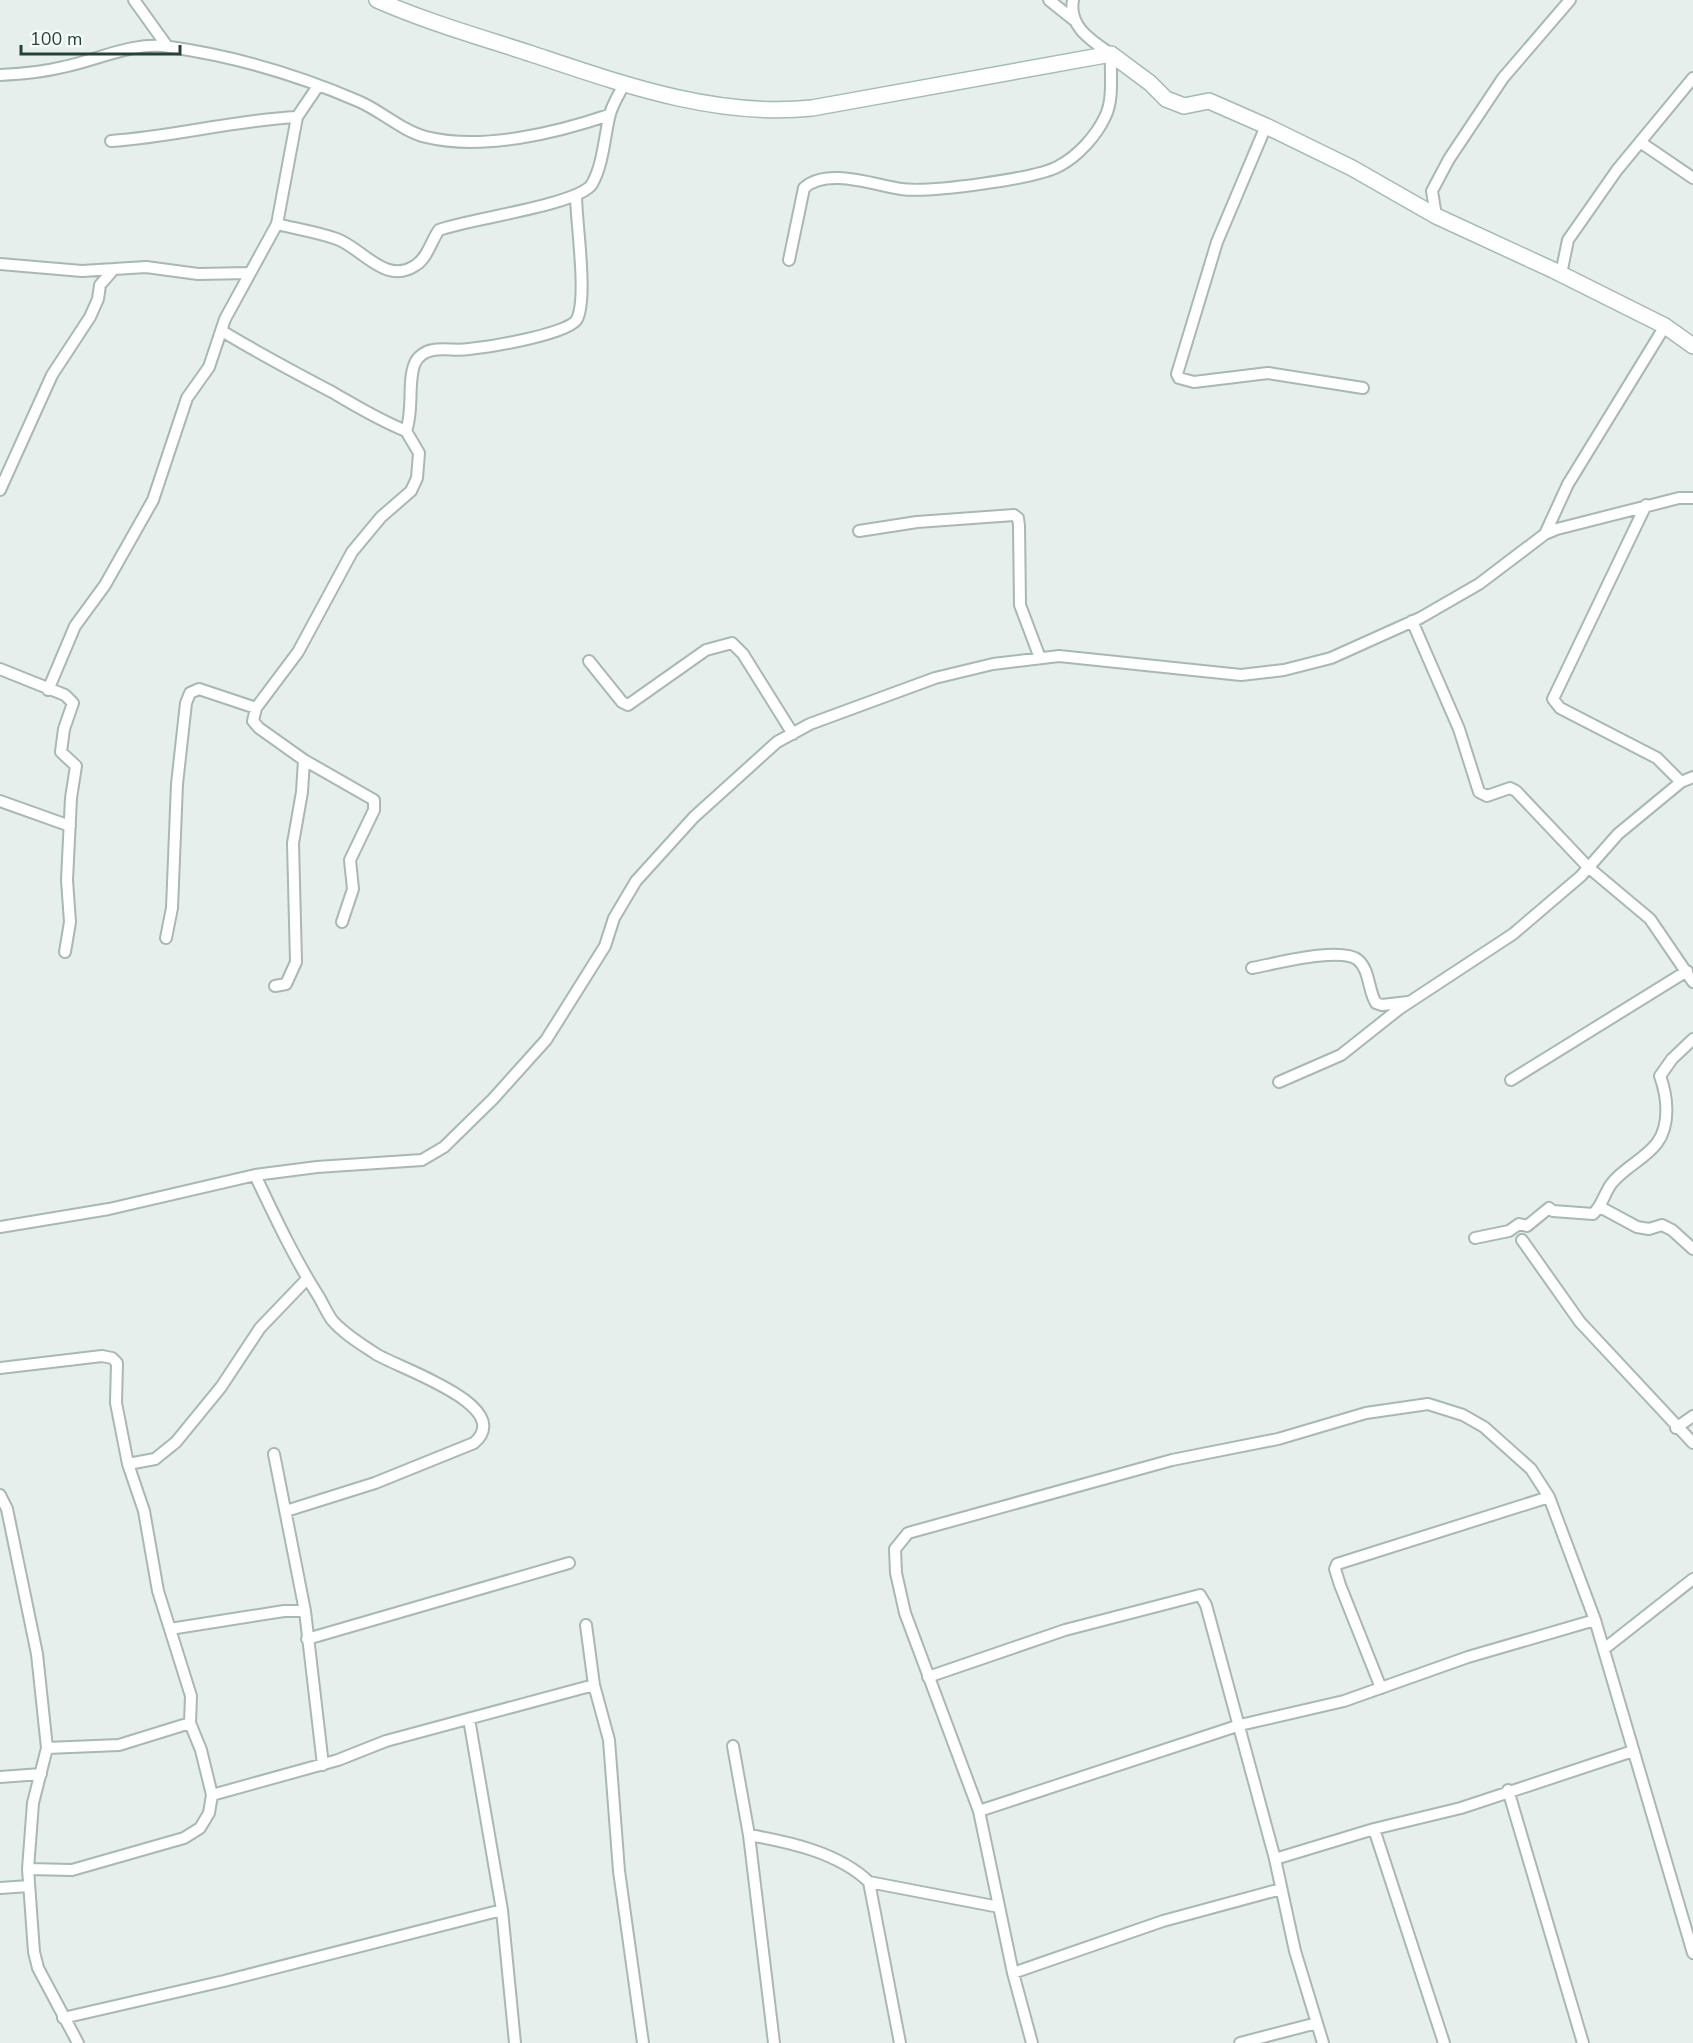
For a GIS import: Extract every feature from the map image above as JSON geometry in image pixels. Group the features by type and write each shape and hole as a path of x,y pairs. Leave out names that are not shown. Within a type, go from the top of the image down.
{"street":[{"path":"134,0 167,46"},
{"path":"377,0 413,15 624,84 711,104 777,112 1022,72 1111,54"},
{"path":"1049,0 1074,20 1088,38 1150,83 1166,99 1184,106 1209,102 1266,126 1352,168 1436,216 1561,274 1665,326 1693,346"},
{"path":"1073,0 1074,20"},
{"path":"1436,216 1432,191 1449,159 1503,78 1570,0"},
{"path":"0,75 64,67 131,47 167,46 229,57 318,86 364,103 423,136 451,141 481,141 567,129 609,115"},
{"path":"789,261 804,188 814,180 838,179 904,189 942,188 1032,174 1057,168 1074,158 1106,117 1110,104 1111,54"},
{"path":"1561,274 1568,240 1640,142 1693,78"},
{"path":"278,224 339,239 387,270 399,272 418,264 439,230 576,195 590,187 602,158 609,115 624,84"},
{"path":"48,690 75,626 105,585 159,486 180,415 209,367 225,319 278,224 297,117 318,86"},
{"path":"111,141 156,138 264,119 297,117"},
{"path":"1266,126 1216,242 1177,374 1179,378 1194,382 1268,373 1363,388"},
{"path":"1640,142 1693,178"},
{"path":"406,431 412,416 415,364 422,354 431,350 468,350 502,344 569,328 577,320 580,298 576,195"},
{"path":"0,264 82,271 146,267 198,274 250,273"},
{"path":"0,490 52,375 94,308 100,285 114,269"},
{"path":"82,271 100,285"},
{"path":"1545,534 1568,484 1665,326"},
{"path":"222,331 284,369 333,393 372,417 406,431 419,453 417,478 411,491 381,517 352,552 298,651 256,708 253,721 259,728 304,760 374,800 374,810 350,860 353,889 342,922"},
{"path":"0,1227 120,1207 255,1175 317,1167 422,1160 444,1147 464,1129 546,1040 605,946 614,918 636,881 694,817 777,742 810,724 935,678 993,664 1040,658 1059,656 1206,672 1252,674 1284,670 1331,658 1412,621 1479,584 1545,534 1647,505 1679,498 1693,498"},
{"path":"1647,505 1554,699 1557,706 1575,717 1657,758 1681,782"},
{"path":"859,531 917,522 1014,515 1018,518 1019,526 1020,605 1040,658"},
{"path":"1412,621 1459,729 1472,779 1479,792 1487,796 1512,788 1588,867 1650,919 1693,982"},
{"path":"589,661 622,702 628,705 706,650 732,643 743,654 793,734"},
{"path":"0,669 65,695 73,703 64,729 61,752 76,766 70,798 67,880 70,922 65,952"},
{"path":"166,938 172,908 177,784 186,703 190,693 199,689 256,708"},
{"path":"275,986 286,984 296,962 293,843 302,792 304,760"},
{"path":"1279,1082 1341,1055 1411,1002 1513,934 1581,876 1618,834 1681,782 1693,777"},
{"path":"0,801 70,826"},
{"path":"1252,968 1320,954 1350,957 1357,959 1364,968 1376,1003 1382,1005 1411,1002"},
{"path":"1511,1080 1687,971"},
{"path":"1474,1239 1509,1231 1519,1224 1527,1227 1550,1208 1553,1211 1593,1214 1600,1207 1611,1184 1659,1142 1665,1120 1667,1096 1660,1076 1672,1059 1693,1039"},
{"path":"255,1175 306,1280 342,1330 395,1365 466,1400 484,1421 483,1431 474,1443 375,1483 286,1511"},
{"path":"1600,1207 1637,1227 1649,1228 1662,1225 1672,1230 1693,1249"},
{"path":"1522,1240 1580,1322 1676,1428 1693,1443"},
{"path":"129,1464 155,1459 176,1442 221,1387 260,1328 306,1280"},
{"path":"0,1368 96,1356 112,1358 117,1364 116,1403 129,1464 144,1511 158,1591 191,1696 190,1723 201,1750 212,1795 209,1813 200,1828 184,1838 72,1870 28,1869"},
{"path":"1032,2043 1013,1973 979,1811 905,1613 896,1573 895,1549 908,1533 1172,1460 1278,1439 1366,1413 1428,1404 1463,1415 1484,1427 1531,1469 1549,1497 1604,1648 1693,1953"},
{"path":"1676,1428 1693,1416"},
{"path":"274,1454 305,1611 323,1765"},
{"path":"0,1495 7,1509 37,1654 47,1748 33,1803 28,1869 36,1960 63,2018 78,2043"},
{"path":"1381,1688 1340,1585 1335,1569 1337,1564 1549,1497"},
{"path":"307,1639 569,1563"},
{"path":"1604,1648 1693,1579"},
{"path":"928,1677 1065,1630 1200,1595 1206,1605 1240,1725 1275,1859 1295,1951 1323,2043"},
{"path":"170,1629 284,1611 305,1611"},
{"path":"979,1811 1240,1725 1344,1701 1468,1658 1595,1620"},
{"path":"586,1625 594,1685 609,1740 619,1870 644,2043"},
{"path":"212,1795 323,1765 386,1741 594,1685"},
{"path":"469,1719 502,1910 515,2043"},
{"path":"47,1748 119,1745 190,1723"},
{"path":"733,1746 749,1835 774,2043"},
{"path":"1275,1859 1374,1829 1461,1808 1508,1790 1632,1750"},
{"path":"0,1777 41,1774"},
{"path":"1508,1790 1583,2043"},
{"path":"1374,1829 1444,2043"},
{"path":"749,1835 821,1853 856,1869 869,1882 900,2043"},
{"path":"869,1882 999,1907"},
{"path":"0,1888 29,1886"},
{"path":"1013,1973 1163,1921 1281,1889"},
{"path":"63,2018 224,1982 502,1910"},
{"path":"1240,2043 1317,2023"}]}
